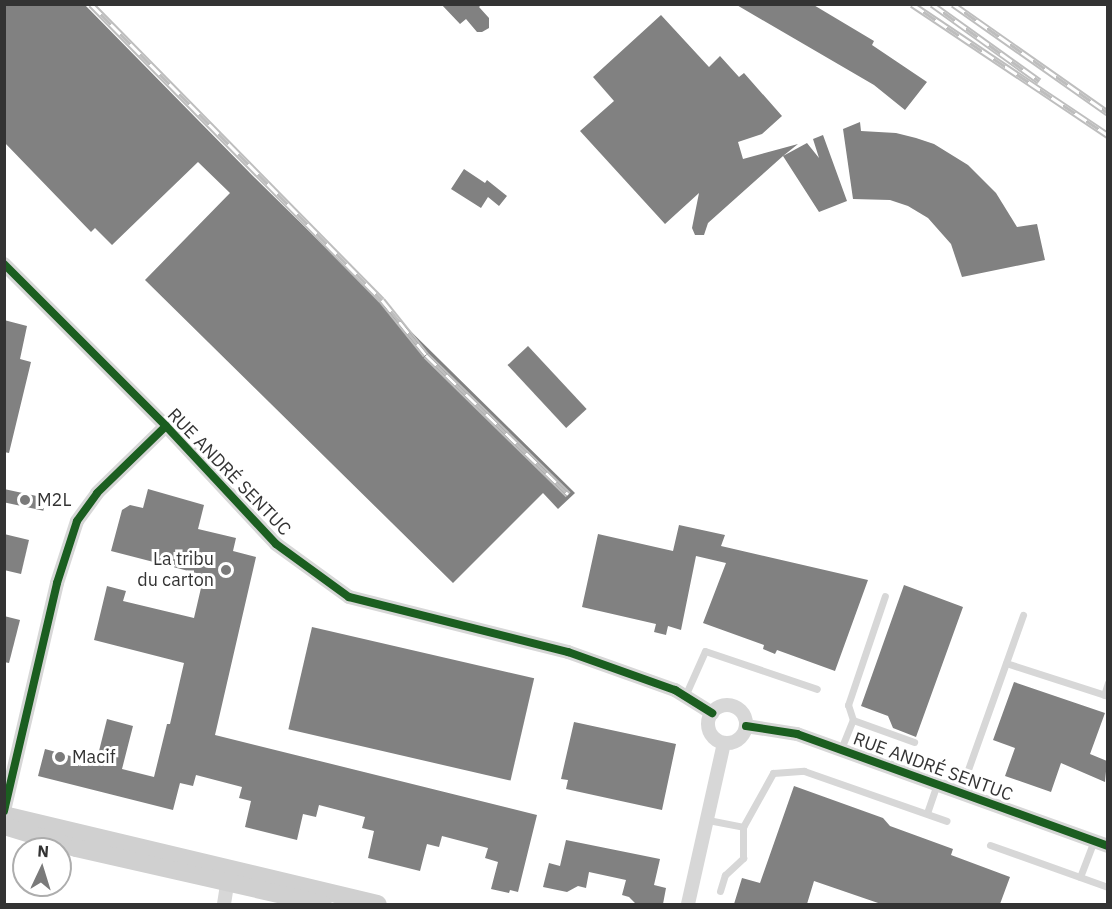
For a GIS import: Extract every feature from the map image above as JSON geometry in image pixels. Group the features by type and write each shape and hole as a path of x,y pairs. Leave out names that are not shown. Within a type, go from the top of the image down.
{"main road":[{"path":"4,813 323,904"},
{"path":"4,826 75,848 378,904"}],"street":[{"name":"RUE ANDRÉ SENTUC","path":"4,264 166,426 276,544 349,597 568,652 685,696 712,713"},
{"path":"4,813 57,583 66,548 77,521 97,494 166,426"},
{"path":"722,706 734,707 743,715 746,726 741,737 724,743 714,738 708,729 712,713 722,706"},
{"name":"RUE ANDRÉ SENTUC","path":"746,726 797,734 1104,844"},
{"path":"688,904 724,743"},
{"path":"224,904 229,876"}],"lane":[{"path":"841,750 853,720 848,705 885,596"},
{"path":"960,792 1023,615"},
{"path":"685,696 705,651 817,689"},
{"path":"1005,663 1106,695 1107,683"},
{"path":"853,720 914,742"},
{"path":"720,891 725,874 743,858 743,827 773,773 804,771 947,821"},
{"path":"927,813 937,784"},
{"path":"708,820 743,827"},
{"path":"1080,877 1104,844"},
{"path":"990,845 1107,887"}],"building":[{"path":"4,4 84,4 250,173 575,493 558,509 543,493 453,583 145,280 230,193 198,162 112,245 95,228 91,232 4,142"},
{"path":"441,4 482,4 479,7 489,18 489,28 477,32 466,19 460,24"},
{"path":"735,4 812,4 874,41 872,45 927,82 905,110 874,85"},
{"path":"661,15 709,67 720,56 739,77 744,73 782,116 762,134 738,142 743,159 798,144 708,223 704,235 695,235 692,228 699,193 665,224 580,131 614,101 593,77"},
{"path":"860,122 861,131 896,133 916,138 934,144 968,165 996,193 1017,227 1037,224 1045,260 962,277 951,244 928,218 908,206 890,200 853,199 843,129"},
{"path":"823,135 847,201 819,212 783,156 807,143 819,158 813,139"},
{"path":"464,169 485,183 487,180 507,196 499,206 488,197 481,208 451,189"},
{"path":"4,320 27,326 20,359 31,362 9,453 4,452"},
{"path":"528,346 587,409 566,428 508,365"},
{"name":"M2L","path":"4,489 46,498 43,511 4,502"},
{"path":"148,489 204,505 198,529 236,538 233,551 256,557 215,735 537,815 518,892 510,890 509,893 491,889 498,862 485,858 488,848 442,836 439,847 427,844 420,871 368,858 374,831 362,828 365,817 319,805 316,817 303,814 297,840 245,827 251,801 239,798 242,787 196,775 193,786 180,783 173,810 38,776 45,749 96,763 107,719 133,726 122,769 154,777 167,724 170,724 184,663 94,640 107,586 126,591 123,601 194,618 204,575 111,551 122,510 130,505 143,508"},
{"path":"679,525 725,535 721,546 868,580 835,671 777,650 775,654 763,649 764,645 703,623 726,563 696,556 681,630 668,626 666,635 654,632 656,624 582,607 598,534 673,551"},
{"path":"4,534 29,540 21,574 4,570"},
{"path":"904,585 963,607 916,737 893,728 888,716 861,706"},
{"path":"4,616 20,620 9,663 4,662"},
{"path":"312,627 534,678 511,781 288,729"},
{"path":"1014,682 1105,713 1090,754 1107,761 1105,782 1061,763 1051,792 1005,776 1015,748 993,740"},
{"path":"574,722 676,744 662,810 566,789 568,780 561,779"},
{"path":"794,786 883,818 890,826 953,849 951,855 1010,877 1000,904 881,904 814,881 807,904 734,904 742,878 760,883"},
{"path":"566,840 660,859 654,885 666,888 663,904 636,904 629,897 622,895 626,880 589,872 586,888 578,886 567,892 543,887 549,863 560,866"}],"railway":[{"path":"91,4 382,300 426,355 568,494"},
{"path":"912,4 1108,135"},
{"path":"932,4 1039,81"},
{"path":"953,4 1108,113"}],"cycle path":[{"path":"4,264 166,426 276,544 349,597 568,652 675,690 712,713"},
{"path":"4,811 57,583 77,521 97,493 166,426"},
{"path":"746,726 797,734 1108,846"}],"place":[{"name":"M2L","path":"25,500"},
{"name":"La tribu du carton","path":"226,570"},
{"name":"Macif","path":"60,757"}]}
